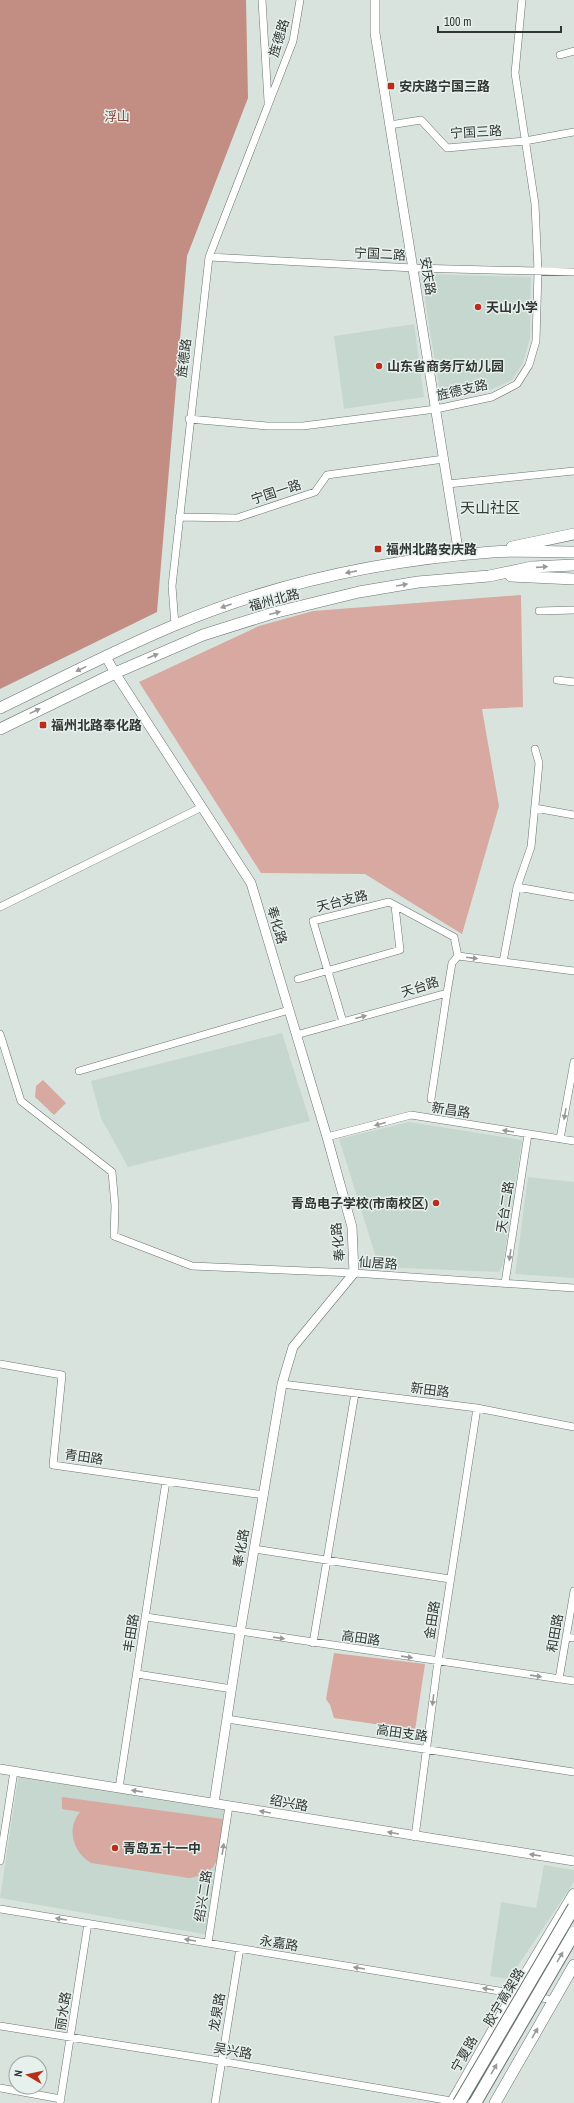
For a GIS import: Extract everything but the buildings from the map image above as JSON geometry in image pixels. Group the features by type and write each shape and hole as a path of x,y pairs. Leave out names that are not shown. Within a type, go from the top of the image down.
{"highway":[{"name":"胶宁高架路","path":"456,2103 574,1907"},
{"path":"475,2103 574,1933"}],"main road":[{"path":"494,552 574,534"},
{"path":"530,543 574,542"},
{"name":"福州北路","path":"0,708 175,625 272,592 335,575 459,555 494,552 574,552"},
{"name":"福州北路","path":"0,728 115,673 203,635 273,613 359,592 410,583 489,576 532,568 574,565"},
{"path":"527,577 574,573"},
{"path":"489,576 574,580"},
{"name":"宁夏路","path":"456,2103 514,1994 574,1894"},
{"path":"496,2103 574,1965"}],"street":[{"name":"旌德路","path":"262,0 268,104"},
{"name":"旌德路","path":"175,625 172,586 189,419 209,257 293,41 300,0"},
{"name":"安庆路","path":"375,0 375,33 459,555"},
{"name":"旌德支路","path":"189,419 267,426 303,426 436,409 492,397 517,384 529,365 536,341 538,271 535,204 515,73 522,0"},
{"path":"560,55 574,51"},
{"name":"宁国三路","path":"390,125 421,120 447,148 525,141 574,132"},
{"name":"宁国二路","path":"209,257 413,268 574,272"},
{"name":"宁国一路","path":"179,517 237,518 315,492 327,475 444,459"},
{"path":"448,484 574,471"},
{"path":"539,611 574,610"},
{"name":"奉化路","path":"106,657 251,883 327,1137 352,1227 354,1273 293,1347 282,1384 240,1632 214,1803"},
{"path":"557,680 574,682"},
{"path":"503,962 517,887 531,847 539,763 535,749"},
{"path":"0,907 202,807"},
{"path":"534,808 574,816"},
{"path":"517,887 574,897"},
{"name":"天台支路","path":"343,1022 313,921 389,902 454,937 458,956"},
{"path":"298,979 400,950 395,906"},
{"path":"458,956 574,971"},
{"name":"天台路","path":"296,1035 447,993 452,963 458,956"},
{"path":"431,1099 447,993"},
{"path":"79,1071 289,1010"},
{"name":"仙居路","path":"0,1034 21,1101 112,1172 115,1206 114,1236 192,1266 354,1273 574,1288"},
{"path":"560,1139 574,1062"},
{"name":"新昌路","path":"327,1137 411,1116 574,1141"},
{"name":"天台二路","path":"505,1283 528,1134"},
{"name":"青田路","path":"0,1364 62,1375 53,1465 264,1495"},
{"name":"新田路","path":"282,1384 477,1408 574,1427"},
{"path":"313,1643 355,1393"},
{"name":"金田路","path":"415,1837 438,1661 477,1408"},
{"name":"丰田路","path":"119,1788 166,1481"},
{"path":"254,1549 450,1579"},
{"name":"和田路","path":"559,1679 574,1590"},
{"name":"高田路","path":"146,1617 574,1681"},
{"path":"566,1637 574,1638"},
{"path":"137,1674 232,1689"},
{"name":"高田支路","path":"227,1719 426,1748 574,1772"},
{"name":"绍兴路","path":"0,1769 415,1837 574,1861"},
{"path":"0,1862 14,1771"},
{"name":"绍兴二路","path":"208,1943 229,1806"},
{"name":"永嘉路","path":"0,1910 88,1923 554,2000"},
{"name":"丽水路","path":"61,2101 88,1923"},
{"name":"龙泉路","path":"215,2103 220,2061 240,1948"},
{"name":"吴兴路","path":"0,2026 220,2061 456,2103"},
{"path":"0,2088 61,2101"}],"shaded area":[{"name":"天山小学","path":"421,274 531,277 530,338 523,363 512,380 490,390 441,400"},
{"name":"山东省商务厅幼儿园","path":"414,324 424,397 344,409 334,336"},
{"path":"521,595 523,707 482,709 499,806 462,934 365,874 261,873 139,682 259,626 313,611"},
{"path":"282,1033 310,1121 128,1167 101,1118 91,1081"},
{"path":"43,1080 66,1103 54,1115 35,1097 36,1086"},
{"name":"青岛电子学校(市南校区)","path":"409,1122 522,1140 503,1265 499,1272 379,1267 339,1139"},
{"path":"528,1177 574,1182 574,1278 515,1274"},
{"path":"334,1653 425,1664 415,1730 334,1718 330,1705 326,1699"},
{"name":"青岛五十一中","path":"19,1772 229,1806 209,1935 0,1898"},
{"path":"62,1797 223,1819 220,1849 215,1865 209,1871 201,1875 189,1878 91,1863 80,1853 74,1840 73,1826 80,1812 62,1809"},
{"path":"544,1865 574,1870 574,1882 509,1979 490,1976 501,1902 536,1908"}],"green space":[{"name":"浮山","path":"0,0 246,0 248,98 187,256 157,612 0,689"}],"place":[{"name":"安庆路宁国三路","path":"391,86"},
{"name":"天山小学","path":"478,307"},
{"name":"山东省商务厅幼儿园","path":"379,366"},
{"name":"福州北路安庆路","path":"378,549"},
{"name":"福州北路奉化路","path":"43,725"},
{"name":"青岛电子学校(市南校区)","path":"436,1203"},
{"name":"青岛五十一中","path":"115,1848"}],"district":[{"name":"天山社区","path":"490,507"}]}
